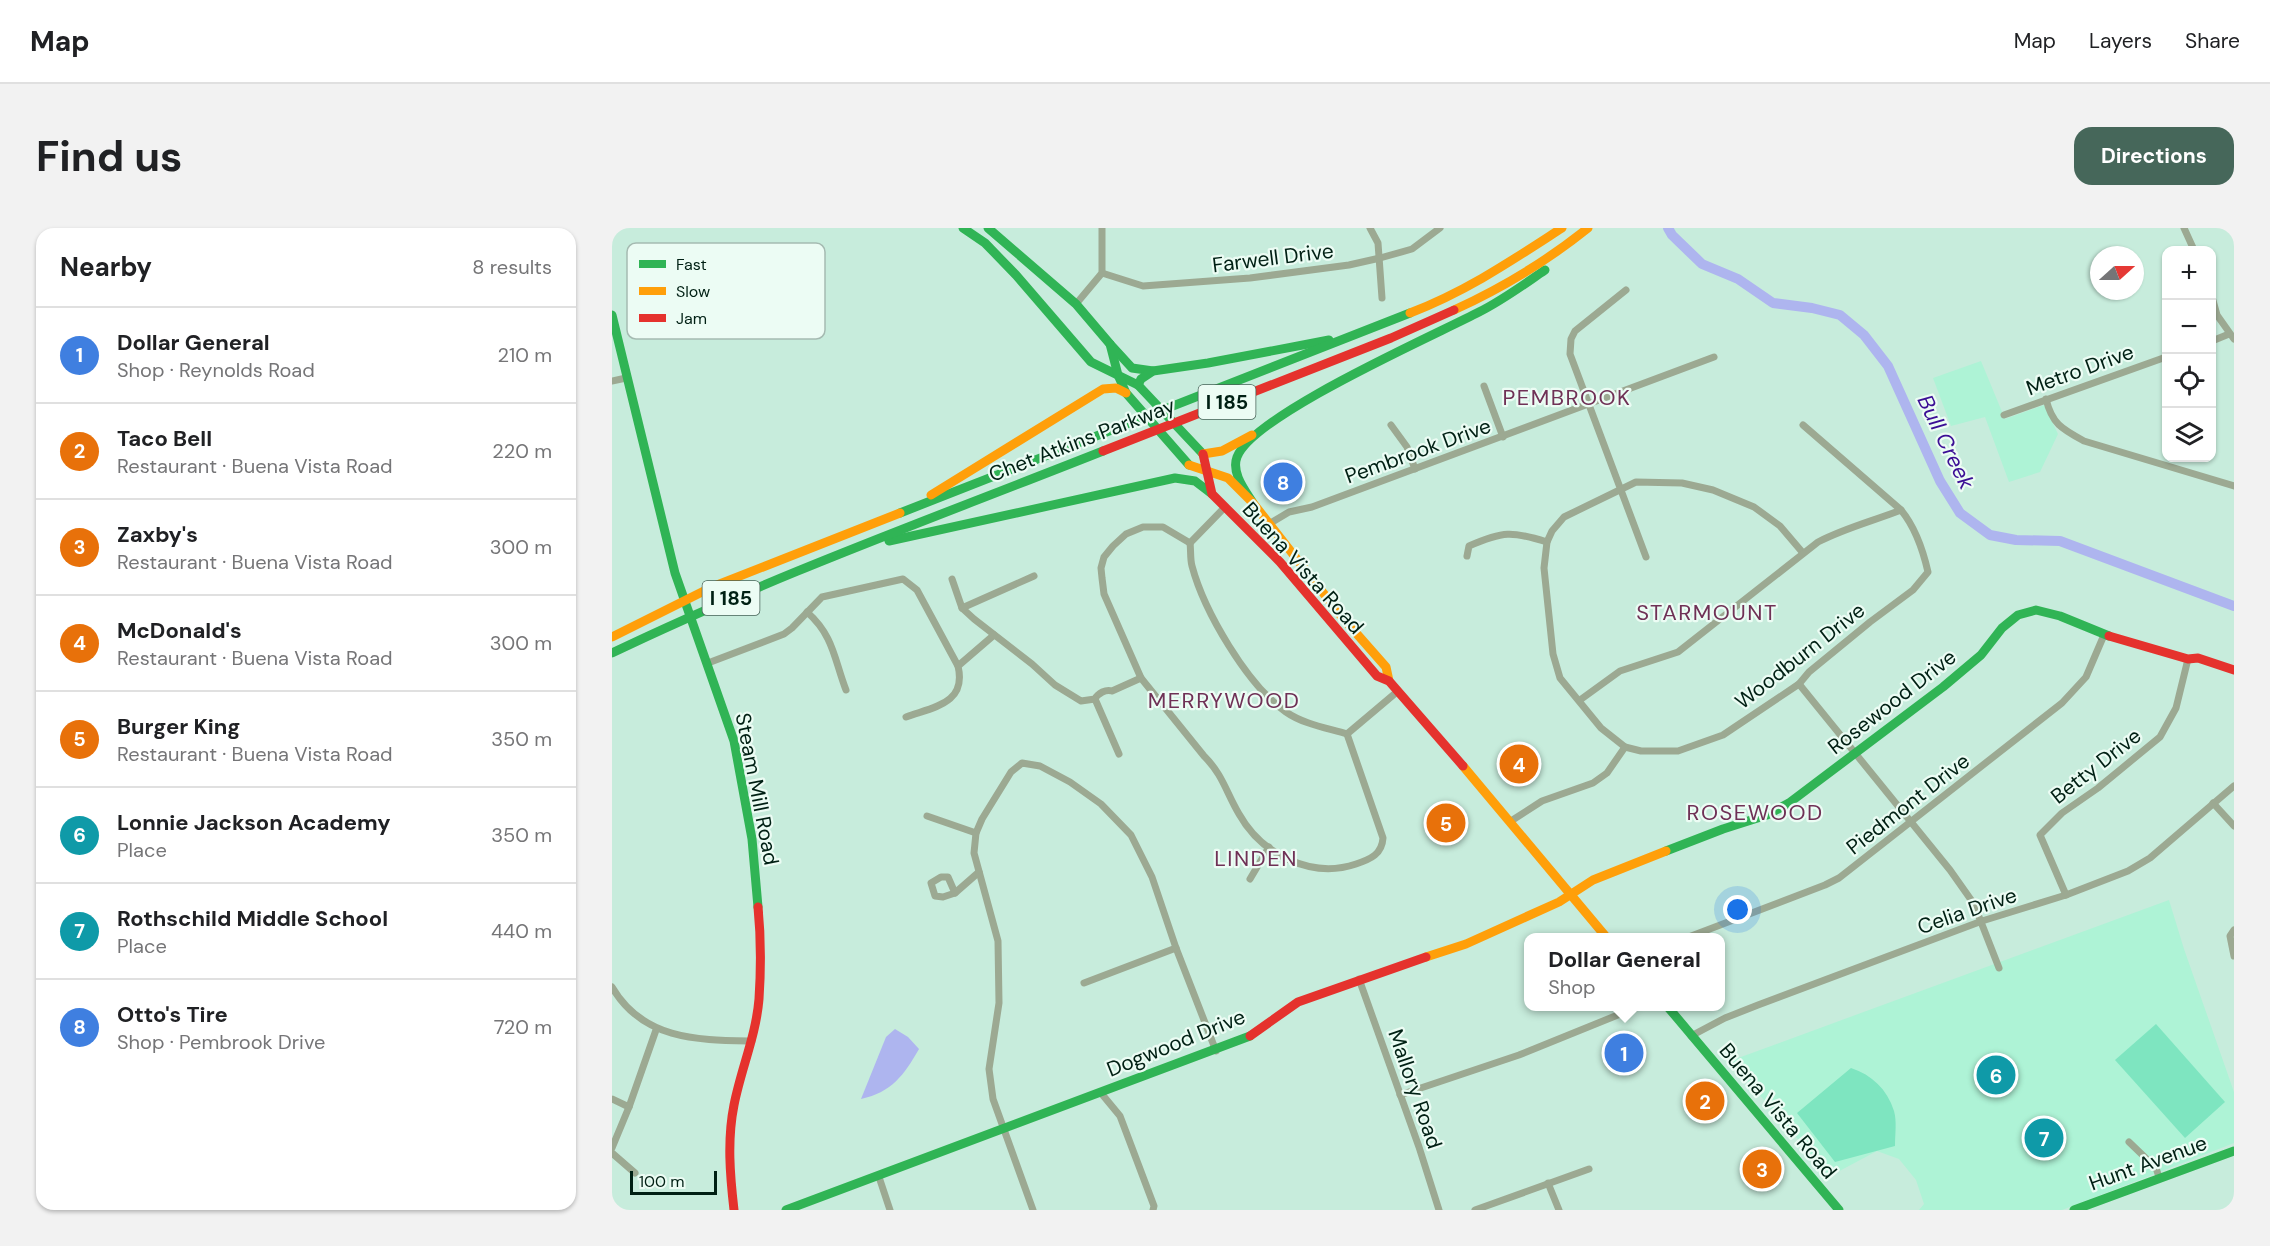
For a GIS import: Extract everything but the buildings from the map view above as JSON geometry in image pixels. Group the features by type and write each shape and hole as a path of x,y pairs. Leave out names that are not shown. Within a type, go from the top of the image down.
{"main road":[{"path":"963,228 985,243 1016,275 1091,362 1138,385 1203,454 1211,454 1227,448 1257,433 1289,411 1354,374 1510,294 1550,267 1596,228"},
{"name":"Buena Vista Road","path":"988,228 1076,304 1110,344 1118,375 1126,393 1189,465 1228,478 1253,503 1344,620 1386,667 1389,681"},
{"name":"Chet Atkins Parkway","path":"612,637 712,587 1440,301 1487,277 1562,228"},
{"name":"Chet Atkins Parkway","path":"612,654 698,612 1392,338 1457,310 1503,287 1545,261 1588,228"},
{"name":"Steam Mill Road","path":"612,315 675,573 734,741 757,880 760,987 752,1041 734,1105 730,1136 730,1179 734,1210"},
{"path":"1110,344 1132,368 1153,371 1208,363 1363,333"},
{"path":"1138,385 1141,379 1153,371"},
{"path":"836,538 930,495 1103,389 1116,388 1126,393"},
{"path":"1253,503 1237,474 1236,465 1237,456 1257,433"},
{"name":"Buena Vista Road","path":"1203,454 1212,494 1280,562 1377,676 1389,681 1398,691 1511,821 1603,933"},
{"path":"853,549 1175,478 1191,478 1212,494"},
{"name":"Rosewood Drive","path":"1570,893 1624,867 1723,829 1767,815 1789,803 1943,687 1981,655 2002,628 2018,615 2036,610 2060,616 2104,635 2188,658 2199,658 2234,670"},
{"name":"Dogwood Drive","path":"786,1210 1246,1039 1298,1002 1359,979 1466,944 1559,902 1570,893"},
{"name":"Buena Vista Road","path":"1671,1011 1839,1210"},
{"name":"Hunt Avenue","path":"2074,1210 2234,1151"}],"street":[{"path":"1076,304 1102,273 1102,228"},
{"path":"1370,228 1378,243 1382,298"},
{"name":"Farwell Drive","path":"1102,273 1143,286 1250,278 1349,265 1412,249 1440,228"},
{"path":"2184,228 2192,246"},
{"path":"1626,290 1575,331 1571,339 1570,354 1587,405 1646,557"},
{"path":"2212,300 2217,315 2232,336 2216,340"},
{"name":"Pembrook Drive","path":"1269,524 1289,513 1312,507 1503,437 1714,357"},
{"name":"Metro Drive","path":"2004,415 2162,358"},
{"path":"612,381 626,378"},
{"path":"1484,386 1503,437"},
{"path":"2046,399 2054,420 2084,441 2234,486"},
{"name":"Woodburn Drive","path":"1625,747 1641,751 1678,751 1724,735 1798,684 1809,672 1870,622 1914,590 1928,572 1910,520 1803,424"},
{"path":"1391,425 1407,447 1415,469"},
{"path":"1511,821 1542,801 1593,783 1607,773 1625,747 1601,728 1560,678 1553,654 1544,568 1547,542 1552,531 1564,517 1636,482 1682,483 1713,490 1754,507 1780,526 1803,553"},
{"path":"1224,508 1190,543 1191,564 1213,616 1232,651 1275,704 1303,720 1347,734"},
{"path":"1580,700 1620,671 1678,652 1736,609 1759,587 1818,542 1843,529 1874,521 1901,510"},
{"path":"1190,543 1163,528 1143,526 1126,534 1104,557 1101,568 1104,594 1142,678 1215,767 1247,827 1269,847 1295,864 1327,869 1344,868 1374,856 1382,847 1383,838 1347,734"},
{"path":"1467,556 1469,546 1508,533 1520,533 1547,542"},
{"path":"962,608 1034,576"},
{"path":"708,663 784,634 822,597 903,579 917,590 958,666 961,679 958,690 950,701 906,717"},
{"path":"952,579 962,608 994,635 1081,701 1095,699"},
{"path":"807,612 820,624 827,635 846,690"},
{"path":"958,666 994,635"},
{"name":"Piedmont Drive","path":"1699,933 1839,878 2062,703 2086,677 2104,635"},
{"name":"Betty Drive","path":"2066,895 2040,835 2062,813 2098,788 2160,737 2176,708 2188,658"},
{"path":"1095,699 1097,694 1112,691 1142,678"},
{"path":"1798,684 1974,904 2000,968"},
{"path":"1347,734 1398,691"},
{"path":"1095,699 1119,754"},
{"path":"1033,1210 993,1099 989,1070 999,1003 998,941 974,853 976,833 994,797 1011,772 1022,763 1040,766 1070,782 1101,804 1131,835 1152,877 1176,948 1216,1051"},
{"name":"Celia Drive","path":"1691,1035 1758,1005 1982,921 2066,895 2128,872 2234,786"},
{"path":"2213,803 2234,826"},
{"path":"927,816 976,833"},
{"path":"1250,879 1269,847"},
{"path":"955,893 979,872"},
{"path":"2234,930 2230,936 2234,956"},
{"path":"1084,983 1176,948"},
{"name":"Mallory Road","path":"1359,979 1439,1210"},
{"path":"612,987 621,1003 656,1030 719,1040 752,1041"},
{"path":"1400,1095 1519,1055 1628,1011"},
{"path":"612,1148 630,1107 656,1030"},
{"path":"1101,1093 1119,1116 1154,1206 1153,1210"},
{"path":"612,1099 630,1107"},
{"path":"2129,1142 2156,1168 2159,1177"},
{"path":"612,1154 635,1173"},
{"path":"1475,1210 1589,1169"},
{"path":"879,1177 890,1210"},
{"path":"1548,1183 1559,1210"}],"shaded area":[{"path":"1981,361 2005,419 2044,405 2058,434 2040,472 2009,482 1985,417 1951,426 1933,378"},
{"path":"2169,900 2234,1092 2234,1143 2062,1210 1919,1210 1924,1204 1916,1180 1899,1159 1877,1151 1830,1176 1730,1061"},
{"path":"2156,1024 2225,1102 2185,1138 2115,1060"},
{"path":"1851,1068 1878,1084 1891,1103 1896,1124 1895,1146 1835,1162 1797,1113"}],"water":[{"path":"895,1029 908,1037 919,1049 896,1081 881,1092 861,1099 886,1037"}],"waterway":[{"name":"Bull Creek","path":"1668,228 1672,235 1702,264 1738,279 1773,303 1812,308 1840,315 1864,335 1888,366 1940,481 1960,513 1990,535 2016,540 2060,541 2234,606"}],"traffic: fast":[{"path":"963,228 985,243 1016,275 1091,362 1138,385 1203,454"},
{"path":"988,228 1076,304 1110,344 1118,375 1126,393 1189,465"},
{"path":"1253,503 1237,475 1237,457 1250,440 1275,420 1308,399 1386,357 1488,307 1545,270"},
{"path":"900,513 1410,313"},
{"path":"612,315 675,573 734,741 752,839 758,907"},
{"path":"1138,385 1141,379 1153,371 1329,340"},
{"path":"1110,344 1132,368 1153,371"},
{"path":"612,653 794,572 1103,451"},
{"path":"889,541 1175,478 1195,481 1212,494"},
{"path":"1666,851 1767,815 1789,803 1943,687 1981,655 2002,628 2018,615 2036,610 2060,616 2109,636"},
{"path":"1671,1011 1839,1210"},
{"path":"786,1210 1250,1036"},
{"path":"2074,1210 2234,1151"}],"traffic: slow":[{"path":"1410,313 1470,285 1562,228"},
{"path":"1454,310 1524,273 1557,252 1588,228"},
{"path":"931,495 1103,389 1116,388 1126,393"},
{"path":"1203,454 1222,451 1252,435"},
{"path":"1189,465 1228,478 1253,503 1342,617 1386,667 1389,681"},
{"path":"612,637 712,587 900,513"},
{"path":"1463,766 1603,933"},
{"path":"1426,957 1466,944 1559,902 1593,880 1666,851"}],"traffic: jam":[{"path":"1103,451 1391,338 1454,310"},
{"path":"1203,454 1212,494 1280,562 1377,676 1389,681 1463,766"},
{"path":"2109,636 2188,659 2198,658 2234,670"},
{"path":"734,1210 730,1171 730,1131 759,999 758,907"},
{"path":"1250,1036 1298,1002 1426,957"}],"place":[{"name":"Otto's Tire","path":"1283,482"},
{"name":"McDonald's","path":"1519,764"},
{"name":"Burger King","path":"1446,823"},
{"name":"Dollar General","path":"1624,1053"},
{"name":"Lonnie Jackson Academy","path":"1996,1075"},
{"name":"Taco Bell","path":"1705,1101"},
{"name":"Rothschild Middle School","path":"2044,1138"},
{"name":"Zaxby's","path":"1762,1169"}],"district":[{"name":"PEMBROOK","path":"1567,397"},
{"name":"STARMOUNT","path":"1707,612"},
{"name":"MERRYWOOD","path":"1224,700"},
{"name":"ROSEWOOD","path":"1755,812"},
{"name":"LINDEN","path":"1256,858"}]}
